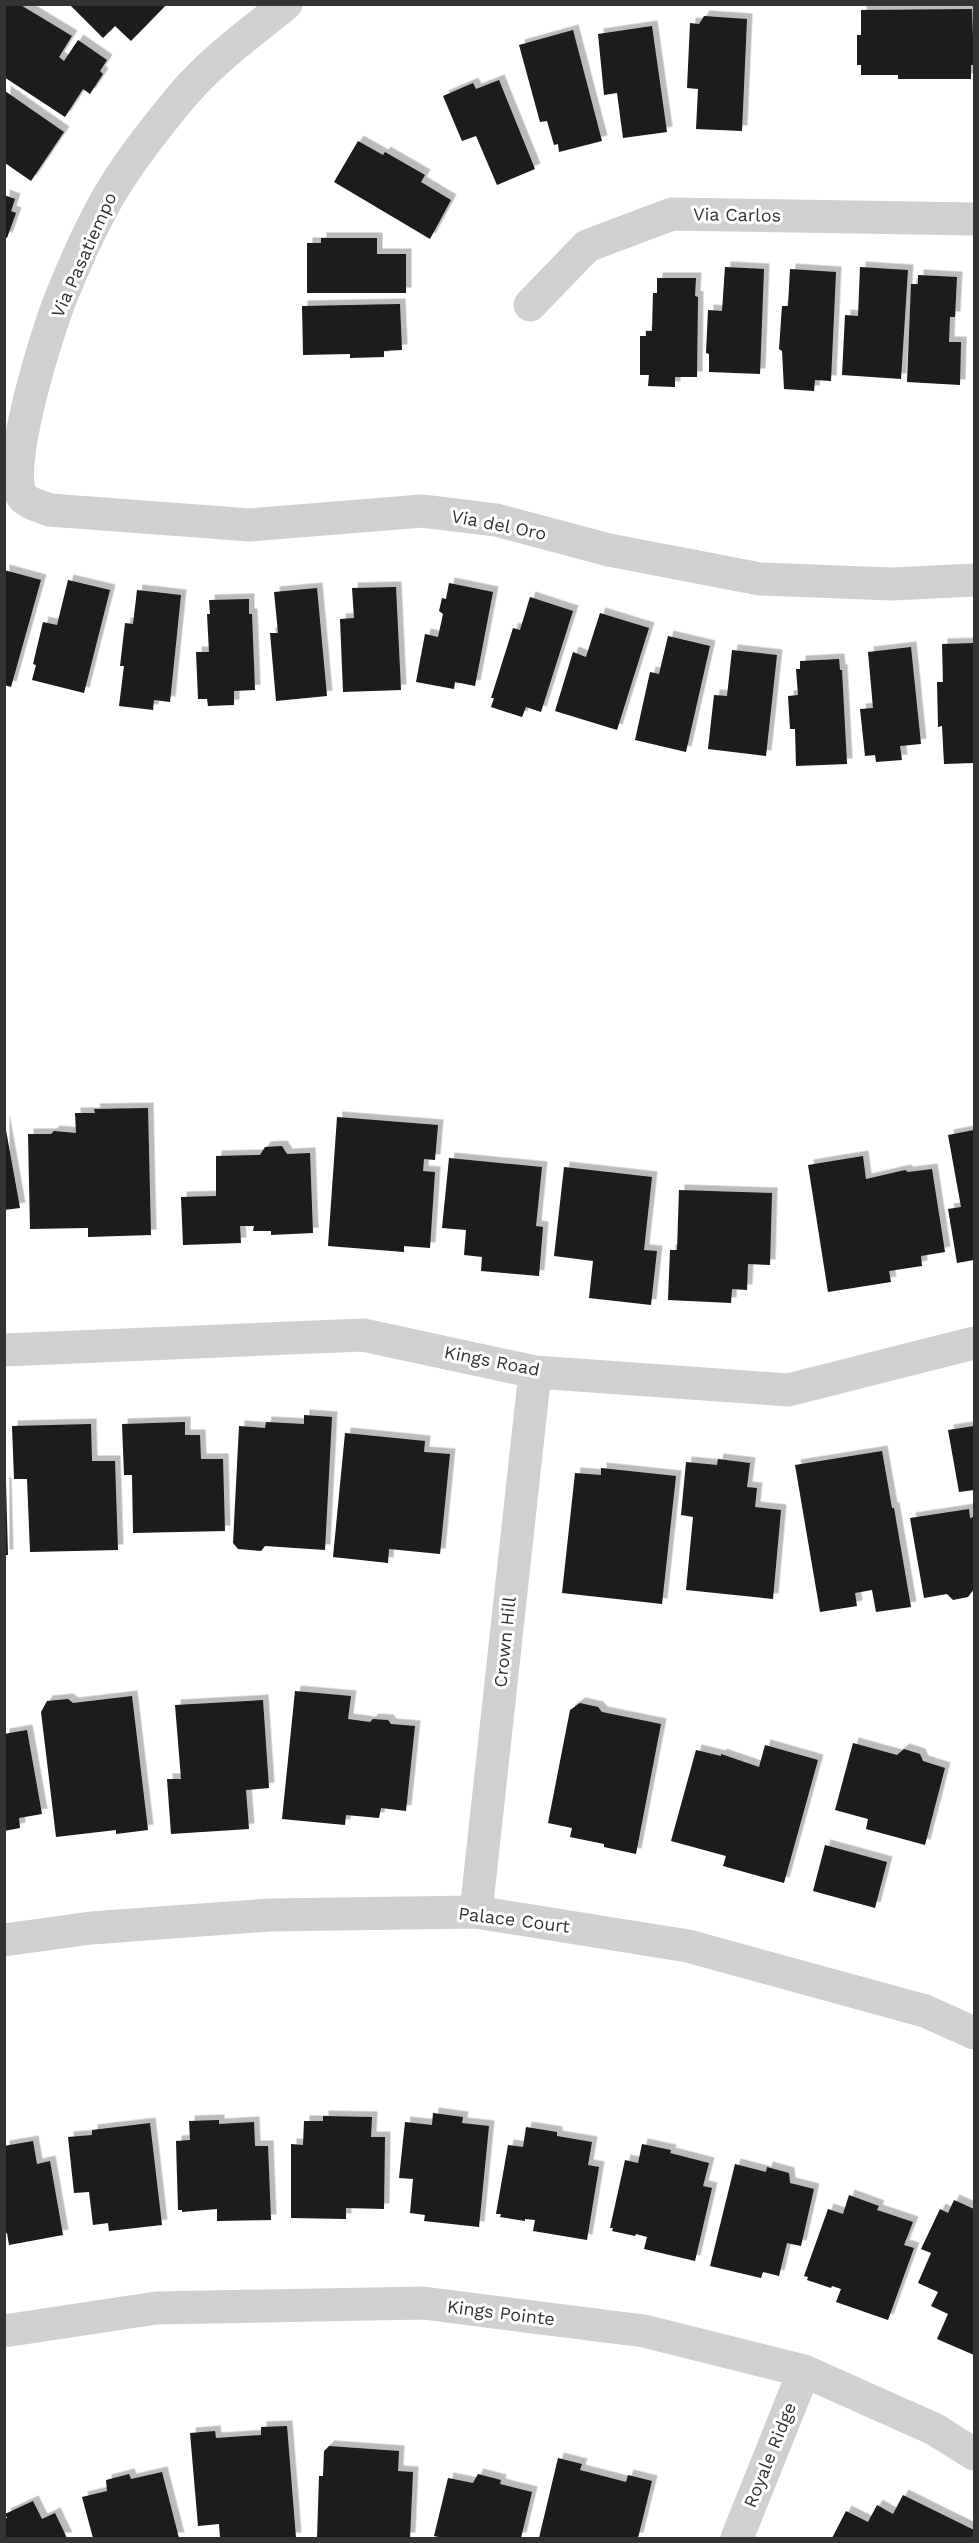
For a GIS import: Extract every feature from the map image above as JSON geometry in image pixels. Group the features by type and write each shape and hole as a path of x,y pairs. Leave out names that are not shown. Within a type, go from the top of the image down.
{"street":[{"name":"Via Pasatiempo","path":"23,498 18,489 17,475 34,382 62,297 102,207 116,184 181,97 217,60 286,4"},
{"name":"Via Carlos","path":"530,305 587,246 672,214 975,219"},
{"name":"Via del Oro","path":"23,498 50,510 250,525 422,511 496,520 609,550 760,579 892,584 975,580"},
{"name":"Kings Road","path":"4,1350 363,1335 535,1372 788,1390 975,1343"},
{"name":"Crown Hill","path":"476,1912 535,1372"},
{"name":"Palace Court","path":"4,1940 91,1928 270,1915 476,1912 688,1946 925,2011 975,2033"},
{"name":"Kings Pointe","path":"4,2331 156,2308 423,2303 644,2331 804,2371 934,2429 975,2454"},
{"name":"Royale Ridge","path":"737,2538 804,2371"}],"building":[{"path":"4,4 19,4 72,36 59,57 64,61 78,40 107,60 100,71 103,74 90,94 83,89 65,117 4,77"},
{"path":"69,4 167,4 131,41 115,26 103,38"},
{"path":"972,9 974,65 971,65 971,79 898,79 898,75 861,75 861,65 857,65 857,35 861,35 861,10"},
{"path":"704,16 747,19 742,131 696,129 698,89 687,88 690,23 699,24"},
{"path":"652,26 667,132 623,138 617,93 604,95 598,34"},
{"path":"573,30 602,141 559,152 558,144 554,145 547,121 540,122 519,45"},
{"path":"499,80 535,169 497,185 476,136 462,141 443,96 473,83 476,89"},
{"path":"5,91 64,132 31,181 5,163"},
{"path":"358,141 383,155 385,152 425,175 421,182 451,200 430,239 334,182"},
{"path":"4,195 15,199 11,211 16,213 7,238 4,237"},
{"path":"321,238 377,238 377,254 406,254 406,293 307,293 307,243 321,243"},
{"path":"725,267 764,269 760,374 709,372 709,354 706,353 708,310 722,311"},
{"path":"860,267 908,270 901,379 842,375 845,315 858,316"},
{"path":"790,269 836,272 831,381 815,380 814,391 784,389 782,351 779,349 782,306 788,306"},
{"path":"918,275 957,277 955,317 950,317 949,342 961,342 960,385 907,382 911,284 918,284"},
{"path":"657,278 696,278 695,296 698,297 697,377 675,377 675,387 648,386 649,375 640,375 640,336 646,336 646,331 652,331 653,293 657,293"},
{"path":"400,304 402,350 384,351 384,357 350,358 350,354 303,355 302,306"},
{"path":"4,570 41,580 11,687 4,685"},
{"path":"68,580 110,590 84,693 32,680 36,665 33,664 43,622 57,625"},
{"path":"449,583 493,592 475,686 455,682 454,689 416,682 425,634 438,637 443,614 439,611 442,598 446,599"},
{"path":"396,587 401,690 343,692 340,619 354,618 352,588"},
{"path":"317,588 327,696 276,701 270,633 278,633 274,592"},
{"path":"137,590 181,595 170,702 154,700 153,710 119,706 124,666 120,666 125,623 133,624"},
{"path":"530,597 573,611 541,712 526,707 522,717 491,707 494,698 491,698 513,628 520,630"},
{"path":"249,599 249,614 252,614 255,690 234,691 234,705 208,706 207,699 198,699 196,652 209,652 207,614 210,614 209,600"},
{"path":"600,613 649,628 617,730 555,711 573,652 586,657"},
{"path":"668,636 710,646 686,752 635,740 650,672 659,674"},
{"path":"974,643 974,763 944,764 942,726 938,727 937,682 943,682 942,644"},
{"path":"911,647 921,744 900,746 902,760 876,762 875,755 865,756 860,709 873,708 868,652"},
{"path":"732,650 777,655 766,756 708,749 714,695 727,696"},
{"path":"839,659 840,670 842,670 847,764 796,766 795,729 790,729 788,696 798,695 796,669 800,669 800,661"},
{"path":"148,1108 151,1235 88,1237 88,1228 30,1229 28,1134 51,1134 54,1131 76,1133 75,1113 95,1113 94,1109"},
{"path":"337,1117 438,1125 435,1160 424,1159 423,1171 435,1172 430,1248 404,1246 404,1252 328,1246"},
{"path":"4,1119 20,1208 4,1210"},
{"path":"974,1130 974,1260 957,1263 948,1209 961,1207 948,1135"},
{"path":"282,1146 287,1154 310,1153 313,1233 271,1235 271,1231 253,1231 254,1226 240,1226 241,1243 183,1245 181,1197 216,1196 216,1156 260,1155 265,1147"},
{"path":"863,1156 866,1179 905,1170 908,1172 932,1169 945,1252 921,1256 922,1266 889,1271 891,1282 828,1292 808,1165"},
{"path":"449,1158 542,1167 536,1226 543,1227 539,1276 481,1271 482,1257 464,1255 466,1230 442,1228"},
{"path":"564,1167 652,1177 644,1250 657,1251 651,1305 589,1298 593,1261 554,1256"},
{"path":"679,1190 772,1193 770,1265 748,1264 747,1290 732,1289 731,1303 668,1300 670,1250 677,1250"},
{"path":"304,1415 332,1417 325,1550 265,1546 261,1551 238,1549 233,1543 239,1426 265,1428 266,1422 304,1424"},
{"path":"185,1422 185,1435 200,1435 201,1459 223,1459 225,1531 133,1533 132,1475 124,1475 122,1424"},
{"path":"91,1424 92,1461 115,1461 118,1550 30,1552 27,1479 14,1479 12,1426"},
{"path":"974,1426 974,1490 959,1492 948,1430"},
{"path":"345,1433 425,1441 424,1452 450,1454 440,1554 389,1549 388,1563 333,1557"},
{"path":"882,1451 911,1607 876,1612 872,1590 855,1593 857,1606 820,1612 795,1465"},
{"path":"718,1459 750,1463 747,1487 757,1488 755,1507 781,1510 773,1599 686,1590 693,1517 681,1515 686,1462 717,1465"},
{"path":"601,1468 676,1476 662,1604 562,1593 575,1473 601,1475"},
{"path":"4,1483 6,1483 8,1555 4,1555"},
{"path":"969,1509 970,1518 974,1517 974,1589 968,1597 953,1600 947,1594 924,1598 910,1518"},
{"path":"295,1691 351,1696 348,1719 370,1722 373,1719 388,1720 391,1724 415,1726 406,1811 381,1808 379,1818 346,1815 345,1825 282,1819"},
{"path":"132,1696 148,1830 116,1834 116,1830 56,1837 41,1712 47,1701 68,1699 73,1703"},
{"path":"263,1700 269,1788 246,1790 249,1829 171,1834 167,1779 181,1779 175,1705"},
{"path":"580,1703 598,1707 602,1712 661,1724 636,1854 570,1837 572,1828 548,1823 570,1710"},
{"path":"27,1730 42,1814 19,1818 20,1828 4,1831 4,1734"},
{"path":"853,1743 897,1755 904,1749 920,1754 923,1761 945,1768 925,1845 866,1829 868,1819 835,1810"},
{"path":"765,1745 818,1760 784,1883 723,1866 726,1856 671,1841 696,1750 721,1756 721,1754 759,1767"},
{"path":"825,1845 887,1862 875,1908 813,1891"},
{"path":"433,2113 463,2117 462,2123 489,2126 479,2227 424,2221 425,2215 410,2213 413,2179 399,2178 405,2122 432,2125"},
{"path":"323,2116 372,2117 371,2137 385,2137 384,2209 346,2208 346,2219 291,2218 291,2144 303,2145 304,2121 323,2121"},
{"path":"219,2120 219,2124 254,2122 255,2146 268,2146 271,2220 217,2221 217,2209 182,2212 178,2210 176,2141 190,2140 189,2121"},
{"path":"150,2123 162,2225 109,2231 108,2223 93,2225 89,2192 74,2193 68,2137 92,2135 92,2130"},
{"path":"526,2127 557,2132 557,2136 592,2142 588,2165 599,2167 587,2240 533,2231 535,2220 525,2219 525,2221 500,2217 501,2214 496,2214 508,2145 523,2147"},
{"path":"33,2141 37,2164 50,2161 63,2235 9,2245 7,2233 4,2234 4,2146"},
{"path":"642,2144 671,2150 670,2153 709,2163 703,2186 712,2188 695,2261 644,2249 647,2237 612,2231 613,2228 610,2228 625,2160 638,2163"},
{"path":"735,2164 766,2172 767,2167 789,2173 790,2183 814,2189 801,2246 787,2243 779,2276 763,2272 761,2278 710,2266"},
{"path":"849,2195 879,2206 877,2210 913,2222 904,2245 914,2248 888,2320 836,2302 841,2289 807,2280 808,2277 804,2276 828,2209 843,2214"},
{"path":"954,2200 974,2209 974,2355 937,2339 948,2314 931,2306 938,2292 918,2283 931,2253 921,2249 940,2209 948,2213"},
{"path":"287,2426 296,2538 220,2538 219,2524 198,2526 190,2433 215,2431 216,2438 261,2435 261,2427"},
{"path":"329,2446 399,2451 398,2471 413,2472 410,2538 317,2538 319,2476 323,2476 324,2451"},
{"path":"558,2458 582,2464 580,2470 626,2482 628,2475 652,2481 638,2538 539,2538"},
{"path":"162,2472 179,2538 93,2538 82,2497 107,2491 106,2480 129,2474 131,2479"},
{"path":"478,2474 501,2480 500,2484 532,2492 521,2538 434,2536 448,2478 473,2483"},
{"path":"903,2495 974,2530 974,2538 832,2538 846,2511 868,2522 877,2505 893,2514"},
{"path":"33,2501 42,2519 55,2513 67,2538 4,2538 4,2519 7,2518 5,2514"}]}
